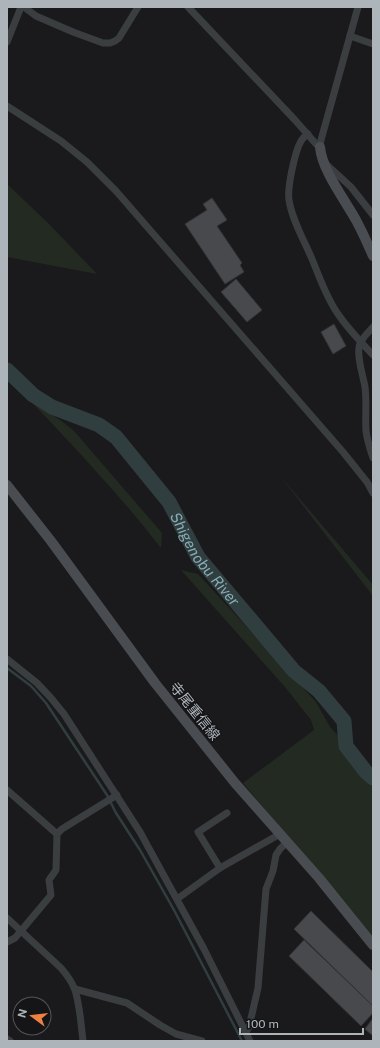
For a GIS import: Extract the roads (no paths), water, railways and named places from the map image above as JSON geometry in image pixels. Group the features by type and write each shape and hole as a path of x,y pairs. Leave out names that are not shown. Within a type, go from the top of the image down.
{"main road":[{"path":"320,147 323,160 331,178 360,227 373,256"},
{"name":"寺尾重信線","path":"7,485 51,541 155,683 235,783 319,878 373,945"}],"street":[{"path":"7,42 21,7"},
{"path":"24,7 36,16 103,43 110,43 119,38 138,7"},
{"path":"188,7 320,147"},
{"path":"320,147 358,7"},
{"path":"350,36 373,44"},
{"path":"7,106 62,141 87,162 116,191 343,452 370,480 373,493"},
{"path":"308,134 302,140 296,155 289,190 291,209 330,301 341,319 373,356"},
{"path":"323,160 351,187 373,215"},
{"path":"373,327 360,340 358,353 366,399 366,432 373,458"},
{"path":"7,659 37,683 64,714 117,795 140,832 177,899 250,1041"},
{"path":"7,790 57,834"},
{"path":"7,942 15,938 51,895 49,880 56,870 57,834 62,829 117,795"},
{"path":"220,868 198,832 227,813"},
{"path":"177,899 220,868 280,834"},
{"path":"246,1032 249,1027 258,988 266,889 273,872 276,855 287,842"},
{"path":"7,918 61,968 68,977 75,989 79,1006 83,1041"},
{"path":"75,989 127,1003 176,1034 202,1041"}],"waterway":[{"name":"Shigenobu River","path":"7,370 33,395 52,407 99,425 116,437 169,502 198,557 294,671 319,691 344,721 346,746 366,772 373,778"},
{"path":"7,668 31,686 46,703 107,795 116,813 140,850 174,910 242,1041"}]}
